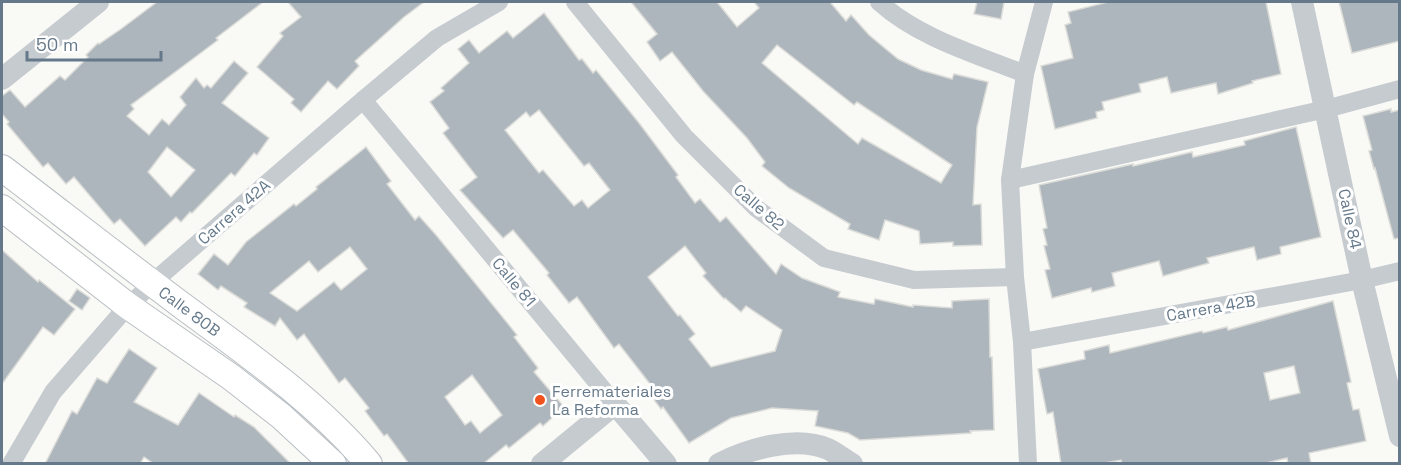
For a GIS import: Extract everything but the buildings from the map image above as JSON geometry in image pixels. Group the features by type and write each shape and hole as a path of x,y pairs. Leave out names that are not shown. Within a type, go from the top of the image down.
{"main road":[{"name":"Calle 80B","path":"2,168 298,395 348,439 369,464"},
{"name":"Calle 80B","path":"2,208 128,306 231,377 281,416 333,464"}],"street":[{"path":"2,79 99,2"},
{"name":"Carrera 42A","path":"11,464 53,392 128,306 152,283 437,39 499,2"},
{"name":"Calle 82","path":"575,2 684,136 756,208 824,258 914,280 1015,277"},
{"path":"879,2 888,10 935,38 1025,74"},
{"path":"1028,464 1010,180 1025,74 1044,2"},
{"name":"Calle 84","path":"1302,2 1362,280 1400,436"},
{"path":"1010,180 1326,109 1400,89"},
{"name":"Calle 81","path":"363,100 666,464"},
{"name":"Carrera 42B","path":"1022,342 1362,280 1400,271"},
{"path":"542,464 615,404"},
{"path":"719,464 752,449 791,444 820,446 852,464"}],"place":[{"name":"Ferremateriales La Reforma","path":"540,400"}]}
